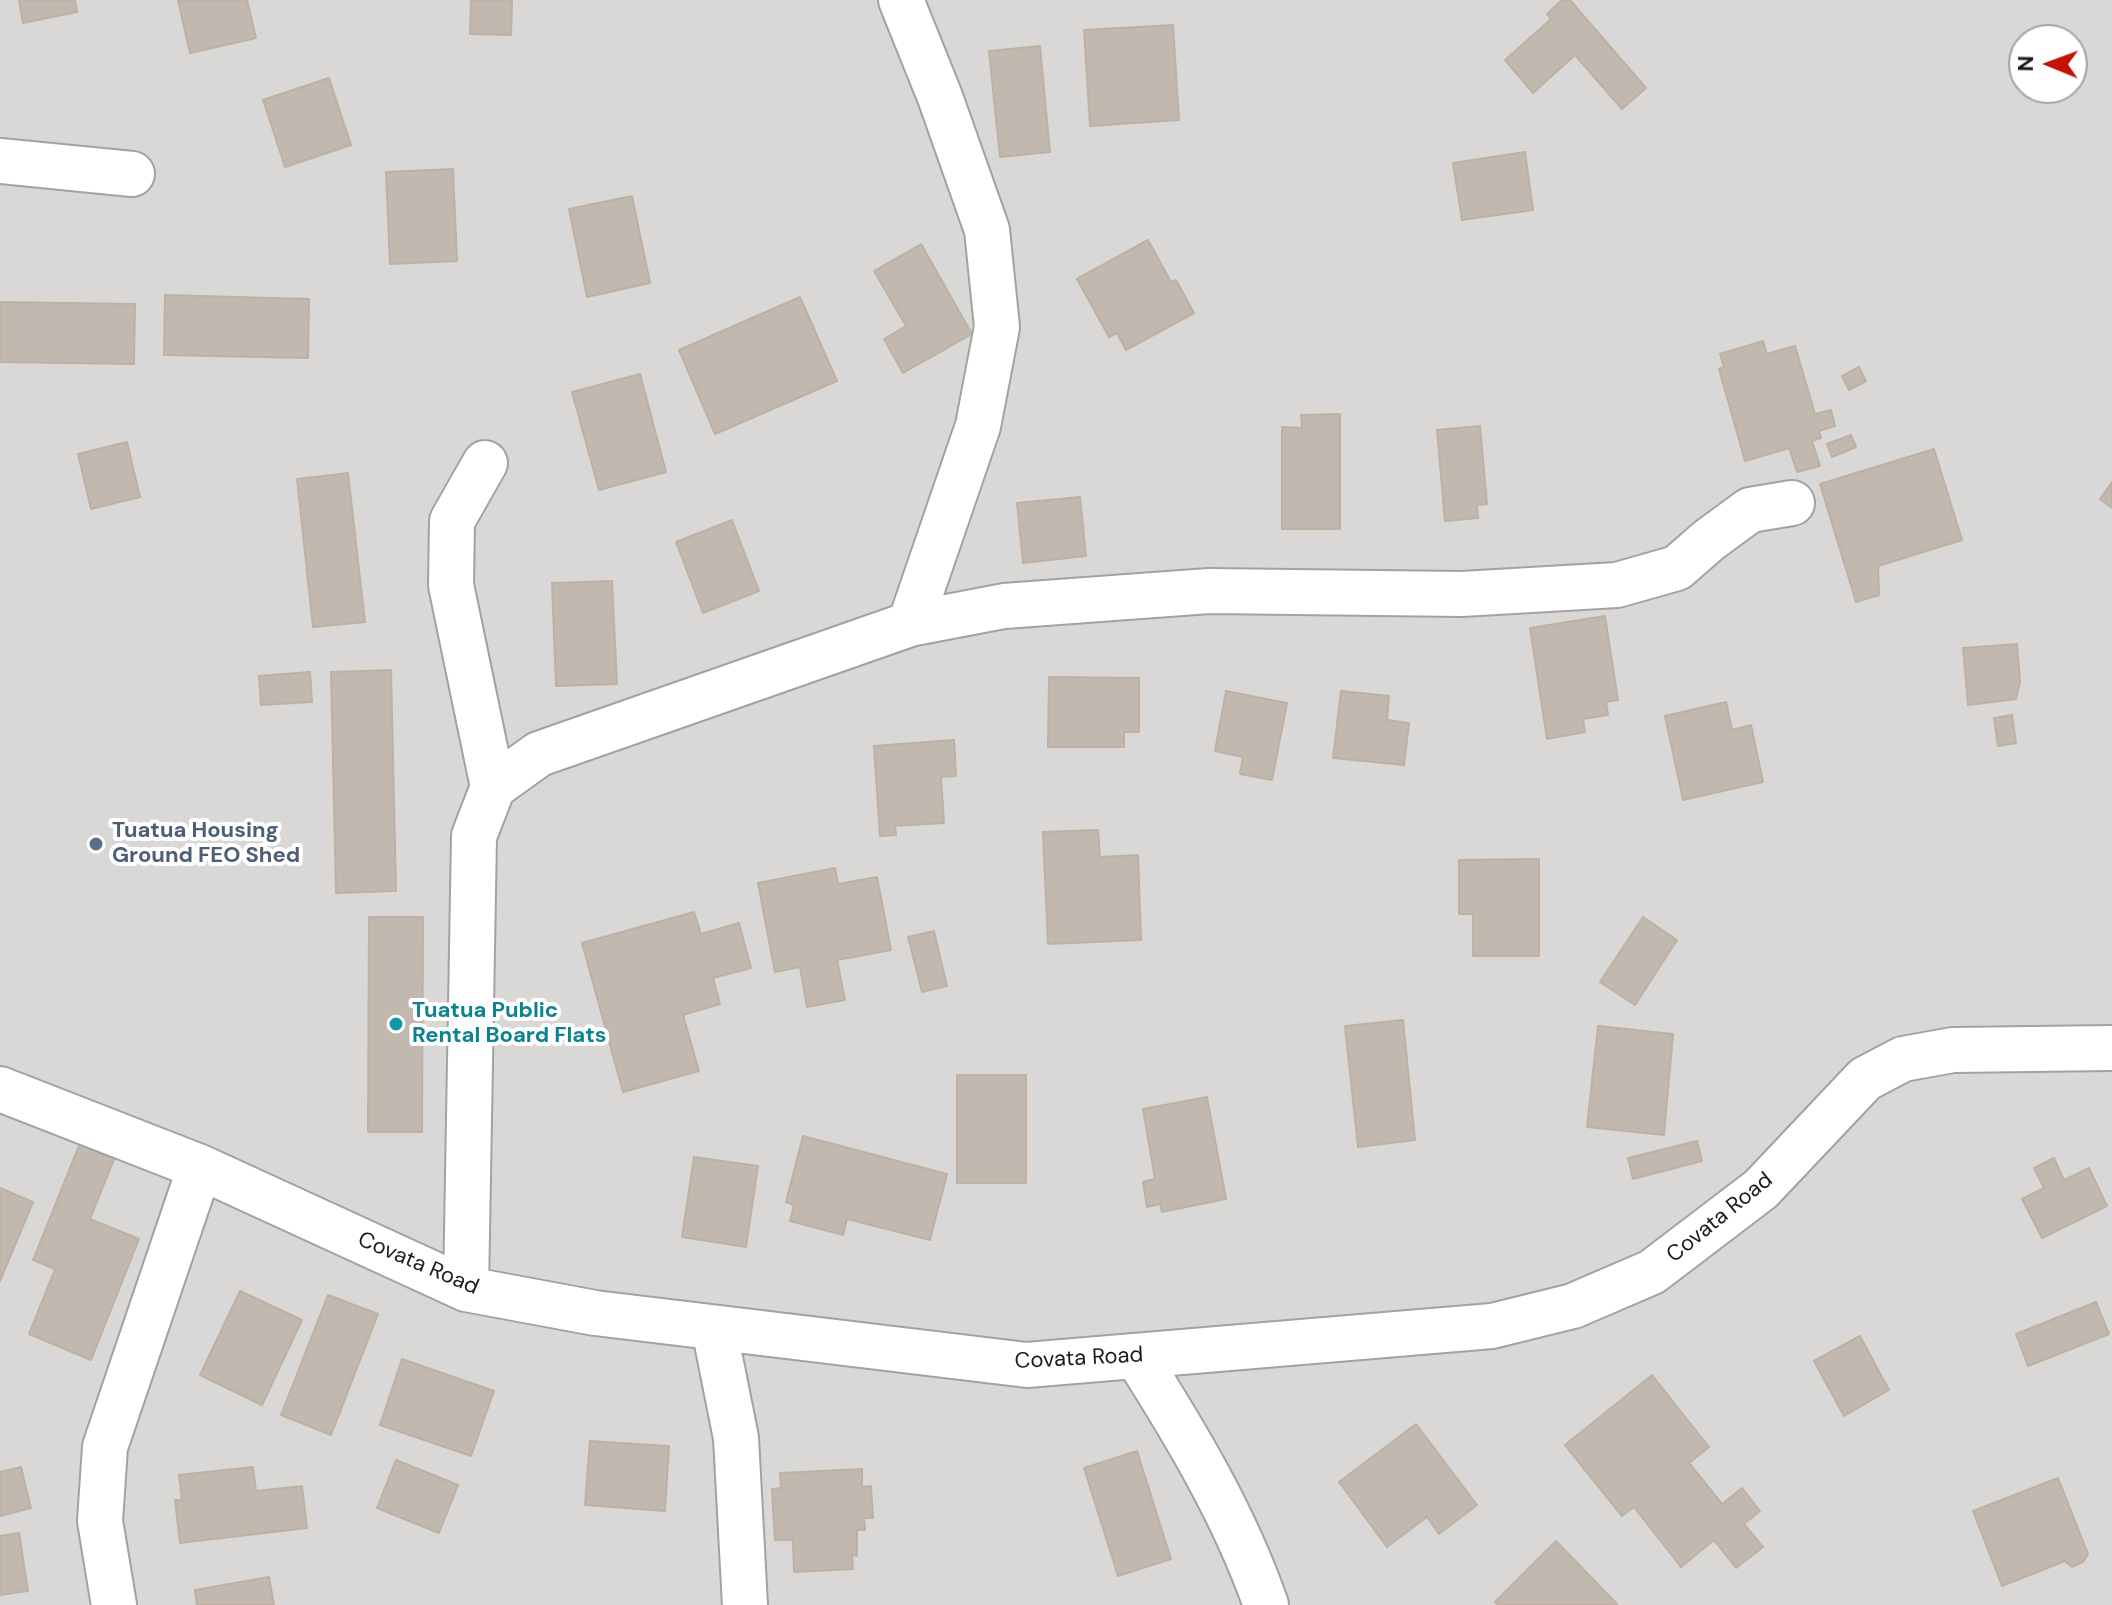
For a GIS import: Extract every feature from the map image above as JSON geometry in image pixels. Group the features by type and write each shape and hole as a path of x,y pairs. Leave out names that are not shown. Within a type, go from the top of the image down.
{"street":[{"path":"901,0 940,97 987,230 997,327 978,426 910,624"},
{"path":"0,161 132,174"},
{"path":"466,1289 474,836 493,787 451,585 452,521 485,463"},
{"path":"493,787 539,754 910,624 1004,606 1209,591 1462,594 1617,585 1677,568 1750,510 1792,503"},
{"name":"Covata Road","path":"0,1089 200,1167 466,1289 595,1313 1027,1365 1492,1326 1573,1306 1652,1272 1761,1189 1865,1079 1903,1059 1953,1050 2112,1048"},
{"path":"114,1605 100,1521 105,1447 200,1167"},
{"path":"714,1328 736,1438 745,1605"},
{"path":"1137,1357 1192,1445 1250,1558 1266,1605"},
{"path":"734,1605 736,1438"},
{"path":"1250,1558 1294,1605"}],"shaded area":[{"path":"0,0 2112,0 2112,1605 0,1605"}],"building":[{"path":"19,0 75,0 77,12 23,23"},
{"path":"178,0 247,0 256,38 190,53"},
{"path":"471,0 512,0 511,35 470,34"},
{"path":"1562,0 1570,0 1646,88 1622,109 1575,55 1533,93 1505,60 1551,19 1547,14"},
{"path":"1173,25 1179,120 1090,126 1084,30"},
{"path":"1040,46 1050,152 1000,157 989,51"},
{"path":"329,78 351,145 285,167 263,100"},
{"path":"1525,152 1533,210 1462,220 1453,163"},
{"path":"453,169 457,261 390,264 386,172"},
{"path":"632,196 650,283 587,297 569,209"},
{"path":"1148,240 1171,282 1176,280 1194,313 1126,350 1117,333 1109,337 1077,279"},
{"path":"921,244 972,334 903,373 884,339 906,326 874,271"},
{"path":"165,295 309,299 308,358 164,355"},
{"path":"800,297 837,381 715,434 679,350"},
{"path":"0,302 135,304 134,364 0,362"},
{"path":"1763,341 1767,354 1795,346 1815,414 1831,410 1835,426 1819,431 1821,438 1812,441 1820,466 1797,472 1789,448 1745,461 1719,369 1724,367 1720,354"},
{"path":"1859,367 1866,381 1849,390 1842,376"},
{"path":"640,374 666,472 599,490 572,392"},
{"path":"1340,414 1340,529 1282,529 1282,427 1302,428 1301,415"},
{"path":"1480,426 1487,504 1477,505 1478,518 1445,521 1437,430"},
{"path":"1851,435 1856,447 1832,457 1827,444"},
{"path":"127,442 140,497 91,509 78,454"},
{"path":"1934,449 1962,540 1878,566 1879,595 1856,602 1820,484"},
{"path":"348,473 365,622 313,627 297,479"},
{"path":"2112,482 2112,508 2100,499"},
{"path":"1080,497 1086,556 1023,563 1017,503"},
{"path":"732,520 759,591 703,613 676,542"},
{"path":"612,581 617,684 556,686 552,583"},
{"path":"1605,616 1618,700 1606,702 1608,715 1583,719 1585,732 1547,739 1530,628"},
{"path":"2017,644 2020,682 2016,699 1968,705 1963,648"},
{"path":"391,670 396,891 336,893 331,672"},
{"path":"310,672 312,702 261,705 259,676"},
{"path":"1049,677 1139,678 1139,732 1124,732 1124,747 1048,747"},
{"path":"1226,691 1287,703 1272,780 1240,774 1243,757 1215,751"},
{"path":"1341,691 1389,696 1387,720 1409,723 1404,765 1333,758"},
{"path":"1726,702 1732,730 1751,725 1763,782 1683,800 1665,716"},
{"path":"2012,715 2016,743 1998,746 1994,718"},
{"path":"954,740 956,776 941,777 944,823 895,826 896,835 880,836 874,746"},
{"path":"1098,830 1100,857 1138,855 1141,940 1048,944 1043,832"},
{"path":"1539,859 1539,956 1473,956 1473,914 1459,914 1459,860"},
{"path":"835,868 838,884 877,877 891,950 837,960 845,1000 807,1007 800,967 775,972 758,883"},
{"path":"694,912 701,934 739,923 751,968 713,978 720,1004 683,1015 699,1071 623,1092 582,943"},
{"name":"Tuatua Public Rental Board Flats","path":"369,917 423,917 422,1132 368,1132"},
{"path":"1643,917 1677,940 1635,1005 1600,982"},
{"path":"934,931 947,986 922,992 908,937"},
{"path":"1403,1020 1415,1140 1358,1147 1345,1026"},
{"path":"1598,1026 1673,1034 1664,1135 1587,1127"},
{"path":"957,1075 1026,1075 1026,1183 957,1183"},
{"path":"1207,1097 1226,1199 1162,1212 1160,1204 1147,1207 1143,1182 1155,1179 1143,1109"},
{"path":"803,1136 947,1174 930,1240 847,1219 843,1235 790,1221 794,1205 786,1202"},
{"path":"1697,1141 1702,1161 1633,1179 1628,1158"},
{"path":"80,1143 115,1157 90,1219 139,1239 91,1360 29,1334 55,1269 33,1260"},
{"path":"694,1157 758,1166 746,1247 682,1237"},
{"path":"2054,1158 2064,1180 2089,1168 2107,1206 2042,1238 2022,1199 2044,1188 2034,1168"},
{"path":"0,1188 33,1202 0,1281"},
{"path":"240,1291 302,1320 262,1405 200,1375"},
{"path":"328,1295 378,1314 331,1435 281,1415"},
{"path":"2096,1302 2109,1334 2028,1366 2016,1334"},
{"path":"1860,1336 1889,1390 1844,1416 1814,1361"},
{"path":"402,1359 494,1391 471,1456 380,1425"},
{"path":"1652,1375 1709,1447 1689,1463 1722,1504 1742,1488 1760,1511 1744,1524 1763,1547 1736,1568 1714,1540 1681,1567 1634,1507 1622,1516 1565,1445"},
{"path":"1416,1424 1477,1505 1439,1534 1427,1517 1387,1547 1339,1482"},
{"path":"590,1441 669,1446 665,1511 585,1505"},
{"path":"1137,1451 1171,1559 1118,1576 1084,1468"},
{"path":"396,1460 458,1485 439,1533 377,1508"},
{"path":"21,1467 31,1508 0,1516 0,1472"},
{"path":"253,1467 256,1491 302,1486 307,1528 180,1543 175,1500 182,1500 179,1475"},
{"path":"862,1469 862,1487 871,1486 873,1518 864,1518 865,1530 857,1530 857,1556 852,1555 853,1569 794,1572 793,1540 775,1540 772,1489 781,1488 780,1473"},
{"path":"2058,1478 2088,1554 2083,1562 2072,1567 2065,1561 2002,1586 1973,1511"},
{"path":"19,1533 28,1591 0,1595 0,1536"},
{"path":"1556,1541 1617,1604 1498,1605 1495,1602"},
{"path":"269,1577 274,1605 197,1605 195,1590"}],"place":[{"name":"Tuatua Housing Ground FEO Shed","path":"96,844"},
{"name":"Tuatua Public Rental Board Flats","path":"396,1024"}]}
